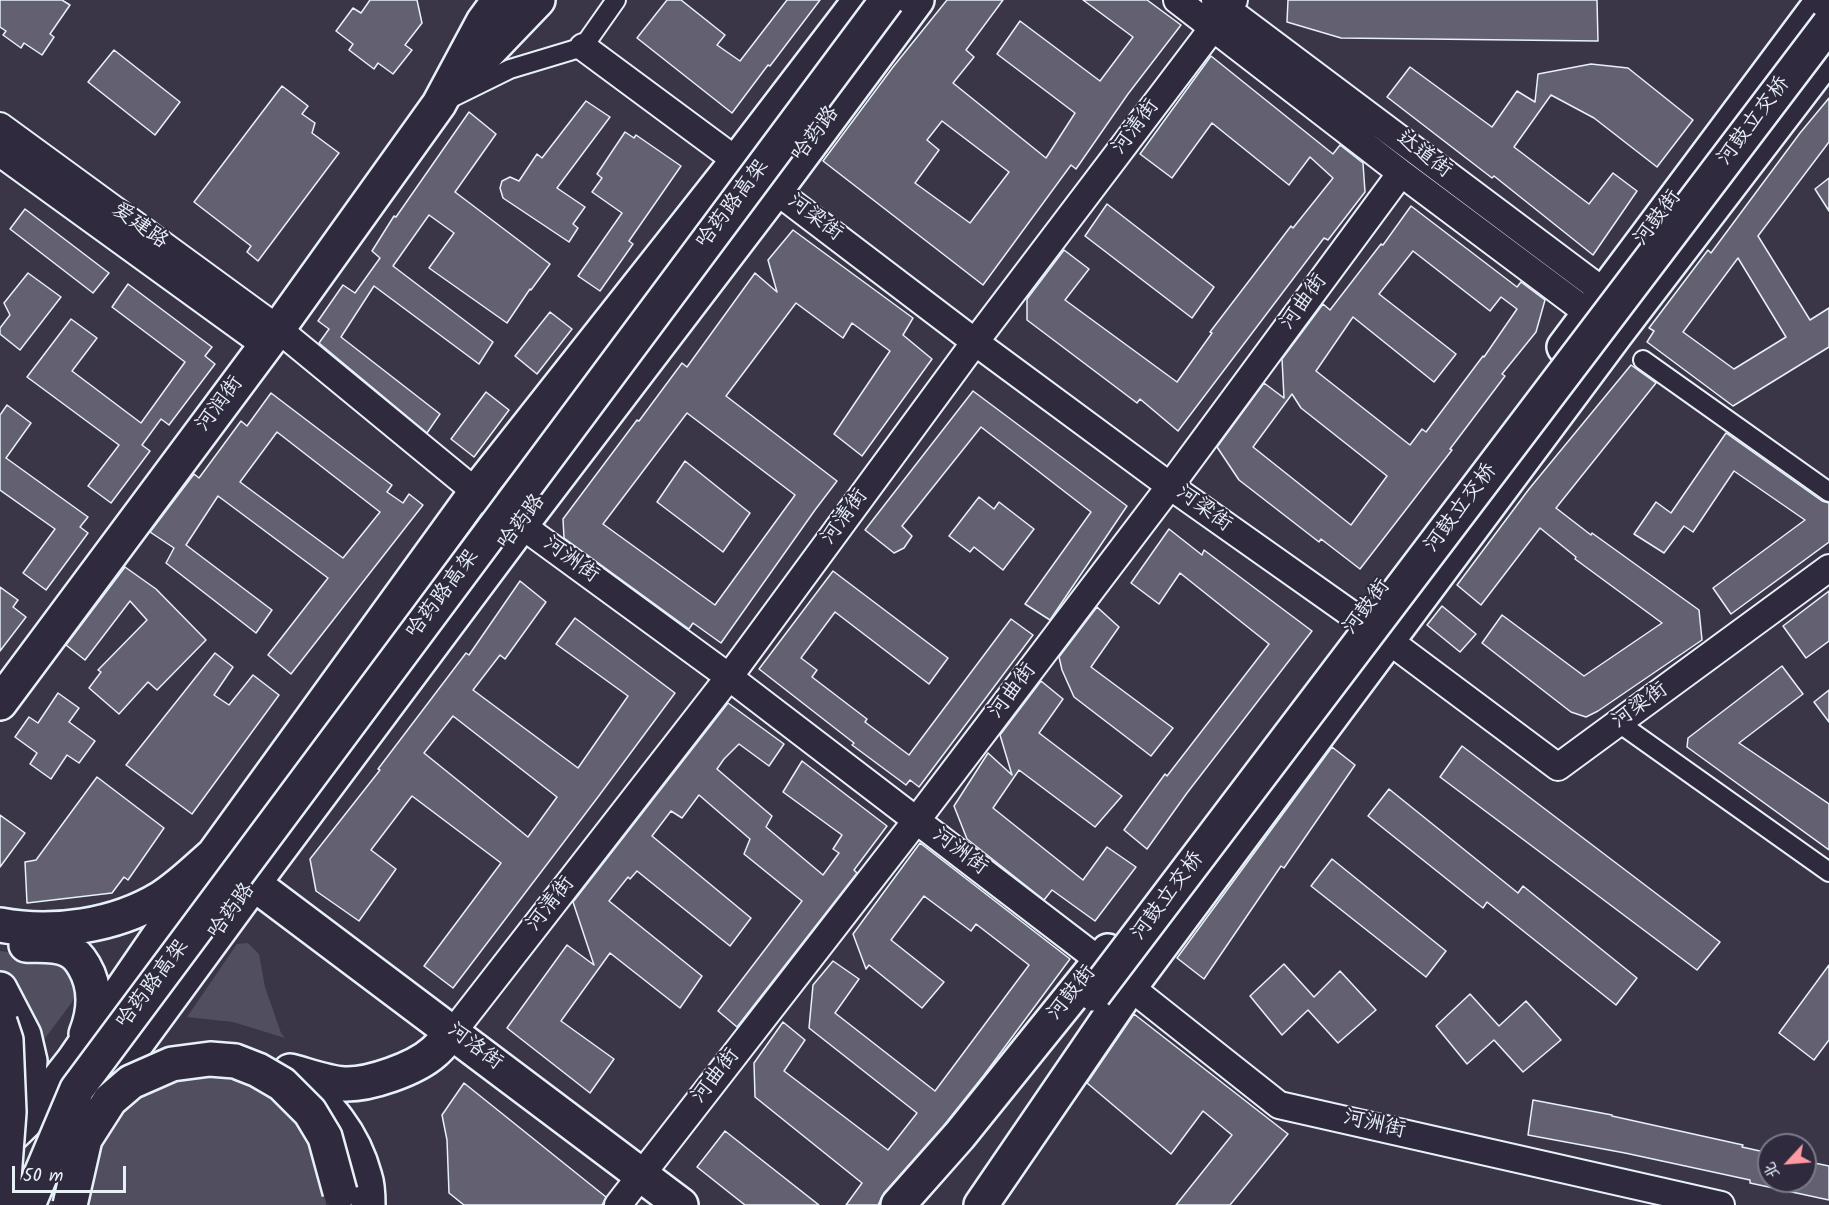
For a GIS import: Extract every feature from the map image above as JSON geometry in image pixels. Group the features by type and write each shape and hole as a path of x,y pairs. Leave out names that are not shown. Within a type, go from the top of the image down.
{"highway":[{"path":"0,1146 25,1122 80,1052 214,854 476,492 737,161 860,0"},
{"name":"哈药路高架","path":"28,1205 77,1089 887,0"},
{"name":"哈药路","path":"77,1205 75,1165 86,1124 111,1077 260,888 521,525 776,190 917,0"},
{"name":"河鼓街","path":"898,1205 958,1136 1100,961 1823,0"},
{"name":"河润街","path":"0,703 271,337 439,104 483,22 522,3"},
{"name":"河鼓立交桥","path":"1094,994 1829,24"},
{"name":"河鼓街","path":"981,1205 1130,987 1624,324 1829,55"},
{"path":"0,926 42,930 91,924 127,915 176,888 214,854"},
{"name":"河洛街","path":"214,854 681,1205"},
{"path":"0,942 62,948 69,950 79,958 90,977 94,998 92,1018 80,1052"},
{"path":"0,989 24,1035 30,1062 25,1122"},
{"path":"916,1205 976,1137 1094,994"},
{"path":"957,1205 994,1155 1094,994"},
{"path":"0,1022 6,1040 9,1112 2,1205"},
{"path":"111,1077 143,1061 184,1049 227,1047 258,1057 285,1070 343,1084 363,1082 413,1065 433,1053 453,1032"},
{"path":"70,1205 85,1140 110,1100 131,1082 172,1064 210,1059 235,1061 258,1070 282,1084 302,1103 325,1137 349,1201"},
{"path":"285,1070 311,1091 336,1117 351,1142 366,1178 349,1201"}],"street":[{"path":"583,47 616,0"},
{"path":"1177,0 1222,9 1401,172 1597,302 1624,324"},
{"name":"达道街","path":"1222,9 1597,302"},
{"name":"河清街","path":"453,1032 729,677 1222,9"},
{"name":"河润街","path":"439,104 510,69 583,47"},
{"name":"河梁街","path":"583,47 975,342 1170,486 1388,640 1558,767 1829,568"},
{"name":"爱建路","path":"0,126 271,337"},
{"name":"爱建路","path":"0,153 271,337"},
{"name":"河曲街","path":"618,1205 916,821 1170,486 1401,172"},
{"name":"河洲街","path":"271,337 476,492 729,677 1100,961 1280,1105 1721,1205"},
{"path":"1643,360 1829,492"},
{"path":"1619,723 1829,872"}],"shaded area":[{"path":"248,943 259,954 265,987 281,1033 285,1038 233,1022 187,1017 237,944"},
{"path":"0,951 55,958 68,966 78,994 43,1041 36,1040 8,982 0,972"},
{"path":"211,1076 249,1084 283,1104 309,1133 323,1169 326,1205 88,1205 92,1162 110,1126 138,1098 173,1081"}],"building":[{"path":"0,0 62,0 70,5 50,34 54,37 42,55 24,43 21,48 3,35 6,31 0,27"},
{"path":"370,0 417,0 422,23 405,45 412,50 393,74 378,63 374,69 349,50 353,44 336,31 353,8 361,13"},
{"path":"667,0 681,0 725,35 717,45 740,61 787,0 820,0 732,113 637,38"},
{"path":"947,0 1003,0 966,50 974,57 953,83 1046,158 1075,113 997,54 1020,21 1100,81 1133,37 1083,0 1147,0 1181,25 1128,94 1076,169 1071,165 983,285 823,161 893,67","holes":["942,121 1009,172 970,223 915,183 939,150 927,140"]},
{"path":"1288,0 1597,0 1598,41 1341,38 1287,22"},
{"path":"114,50 180,102 155,135 88,82"},
{"path":"1211,56 1333,154 1340,145 1363,163 1365,192 1328,240 1324,238 1178,431 1140,399 1137,403 1027,320 1027,299 1064,250 1089,269 1065,300 1177,382 1212,333 1210,332 1291,226 1293,228 1333,178 1310,157 1289,185 1212,123 1172,178 1140,154"},
{"path":"1591,64 1628,68 1693,120 1657,167 1594,118 1551,95 1514,147 1589,204 1613,173 1637,191 1593,255 1494,176 1492,178 1387,97 1410,67 1492,127 1517,91 1535,102 1538,74"},
{"path":"282,86 308,106 302,114 315,123 312,133 339,153 258,261 247,252 251,246 194,202"},
{"path":"1829,98 1829,142 1758,236 1810,320 1829,308 1829,347 1733,406 1647,342 1654,331 1649,328 1708,250 1711,253 1800,133","holes":["1738,258 1786,337 1734,369 1683,332"]},
{"path":"586,101 610,117 557,188 585,207 573,224 578,228 569,242 503,198 500,188 502,181 510,177 519,181 537,154 542,158"},
{"path":"469,112 496,134 455,192 550,264 507,323 429,268 454,233 429,215 393,266 493,342 479,364 374,286 341,337 440,414 427,433 319,343 329,329 318,321 343,285 355,293 380,258 372,251 394,216 396,217"},
{"path":"625,132 634,138 636,135 681,166 629,241 633,244 600,291 578,276 622,213 592,192 602,178 597,174"},
{"path":"1829,178 1829,211 1815,189"},
{"path":"1107,204 1214,287 1192,318 1085,236"},
{"path":"1411,206 1517,287 1521,282 1545,300 1536,332 1502,374 1505,376 1450,449 1452,450 1360,569 1321,539 1319,542 1239,480 1217,447 1264,383 1284,398 1282,359 1323,304 1330,310 1381,244 1383,245","holes":["1413,251 1490,311 1501,297 1517,309 1484,357 1426,432 1422,429 1410,445 1316,371 1353,317 1434,382 1456,354 1379,294","1292,394 1301,408 1387,476 1351,525 1253,447"]},
{"path":"25,209 109,273 93,293 10,229"},
{"path":"793,230 913,318 903,335 932,359 862,456 834,434 890,351 852,323 843,338 796,303 726,396 837,481 721,643 693,623 689,629 564,538 563,519 682,363 687,367 755,273 777,292 768,260","holes":["687,413 795,495 715,605 603,524"]},
{"path":"28,273 61,297 20,350 0,334 0,328 10,315 4,303"},
{"path":"128,284 212,347 205,356 215,364 169,425 161,419 142,445 150,451 111,503 88,486 119,445 27,377 71,319 97,338 72,371 141,423 185,362 112,307"},
{"path":"550,312 572,329 537,374 515,356"},
{"path":"1631,365 1656,383 1556,508 1699,610 1702,640 1586,717 1571,712 1482,643 1502,615 1584,676 1662,623 1575,559 1576,557 1540,528 1481,605 1457,585 1529,489"},
{"path":"973,391 1127,506 1050,620 1025,604 1091,512 981,427 902,526 912,536 904,548 894,553 865,530"},
{"path":"486,392 509,410 474,457 451,439"},
{"path":"271,393 392,485 387,492 403,503 409,494 423,505 291,674 268,655 328,578 218,496 186,545 272,610 256,633 166,563 174,548 150,532 194,474 199,478 241,421 247,426","holes":["277,432 380,512 343,558 240,482"]},
{"path":"7,405 31,423 6,458 88,517 80,527 88,533 46,590 23,573 55,529 0,490 0,415"},
{"path":"1726,433 1822,501 1829,503 1829,542 1731,614 1713,588 1805,520 1734,471 1693,532 1684,526 1664,553 1634,534 1656,502 1671,513"},
{"path":"685,461 750,513 723,552 657,502"},
{"path":"979,497 994,509 999,502 1034,529 1003,570 974,547 970,552 949,536"},
{"path":"1169,529 1202,555 1204,550 1312,631 1187,793 1147,849 1124,830 1165,774 1167,776 1269,644 1180,573 1159,604 1131,583"},
{"path":"125,567 156,589 206,640 157,690 148,682 119,714 89,688 101,672 98,670 147,620 130,601 85,660 66,645"},
{"path":"833,571 948,658 929,684 835,612 801,658 817,670 812,677 867,719 865,722 909,755 1011,619 1033,635 919,787 910,780 906,785 852,745 854,743 759,669"},
{"path":"520,581 546,602 505,659 500,655 473,690 578,768 628,696 556,644 575,618 675,693 453,988 424,966 501,863 412,796 371,850 396,869 359,921 316,891 310,859 380,770 378,769 466,653 469,655","holes":["453,716 557,797 528,837 424,753"]},
{"path":"0,587 18,600 13,607 26,617 0,651"},
{"path":"1829,591 1829,641 1806,658 1783,626"},
{"path":"1442,606 1476,634 1460,652 1427,625"},
{"path":"1097,607 1119,627 1091,667 1173,728 1151,756 1074,697 1062,670 1059,657"},
{"path":"215,653 233,667 214,695 229,705 253,675 279,695 192,814 126,765"},
{"path":"1782,666 1803,694 1739,743 1829,804 1829,850 1687,747 1688,738"},
{"path":"1041,681 1063,699 1039,733 1122,796 1095,827 1019,770 993,808 1083,880 1107,847 1136,867 1095,921 1052,890 1044,900 967,839 954,806 988,753 1012,775 1000,735"},
{"path":"1829,690 1829,722 1814,702"},
{"path":"58,693 79,708 69,722 95,741 79,763 67,755 51,779 30,764 37,753 15,737 29,717 38,723"},
{"path":"728,703 784,744 769,766 739,744 717,769 772,816 766,827 823,875 839,853 833,849 842,835 783,792 802,761 887,826 854,870 857,873 737,1027 718,1011 802,901 744,854 750,839 699,795 682,818 671,811 652,836 751,918 730,946 637,871 630,879 628,877 609,901 702,976 680,1008 610,953 561,1021 614,1059 590,1093 507,1028 567,945 594,965 573,902"},
{"path":"1462,746 1720,942 1697,970 1440,777"},
{"path":"1332,747 1355,765 1284,868 1281,866 1204,979 1177,958"},
{"path":"97,777 164,828 128,880 124,877 112,893 27,903 25,862 36,860"},
{"path":"1389,789 1518,893 1523,886 1637,978 1616,1005 1487,902 1483,908 1368,816"},
{"path":"0,815 25,833 0,867"},
{"path":"920,843 1070,959 984,1075 945,1124 884,1193 878,1205 846,1205 862,1183 755,1097 754,1063 783,1022 805,1040 784,1071 888,1150 917,1113 809,1028 813,985 833,961 859,979 835,1013 935,1091 1029,965 976,924 971,931 924,896 891,940 944,982 922,1008 869,965 866,969 853,934"},
{"path":"1332,859 1446,951 1426,977 1311,886"},
{"path":"1284,964 1314,997 1340,971 1376,1010 1338,1043 1308,1010 1282,1035 1250,996"},
{"path":"1829,965 1829,1040 1814,1060 1779,1033"},
{"path":"1470,994 1499,1026 1526,1001 1561,1040 1523,1072 1494,1040 1467,1064 1436,1026"},
{"path":"1134,1014 1288,1134 1230,1205 1176,1205 1232,1135 1203,1111 1171,1154 1087,1083"},
{"path":"464,1083 606,1197 602,1205 464,1205 449,1193 447,1140 442,1115"},
{"path":"1533,1100 1612,1115 1743,1145 1742,1147 1757,1150 1757,1185 1750,1183 1750,1180 1528,1135"},
{"path":"725,1131 819,1205 745,1205 697,1167"},
{"path":"1817,1164 1829,1166 1829,1200 1796,1193 1817,1193"}]}
